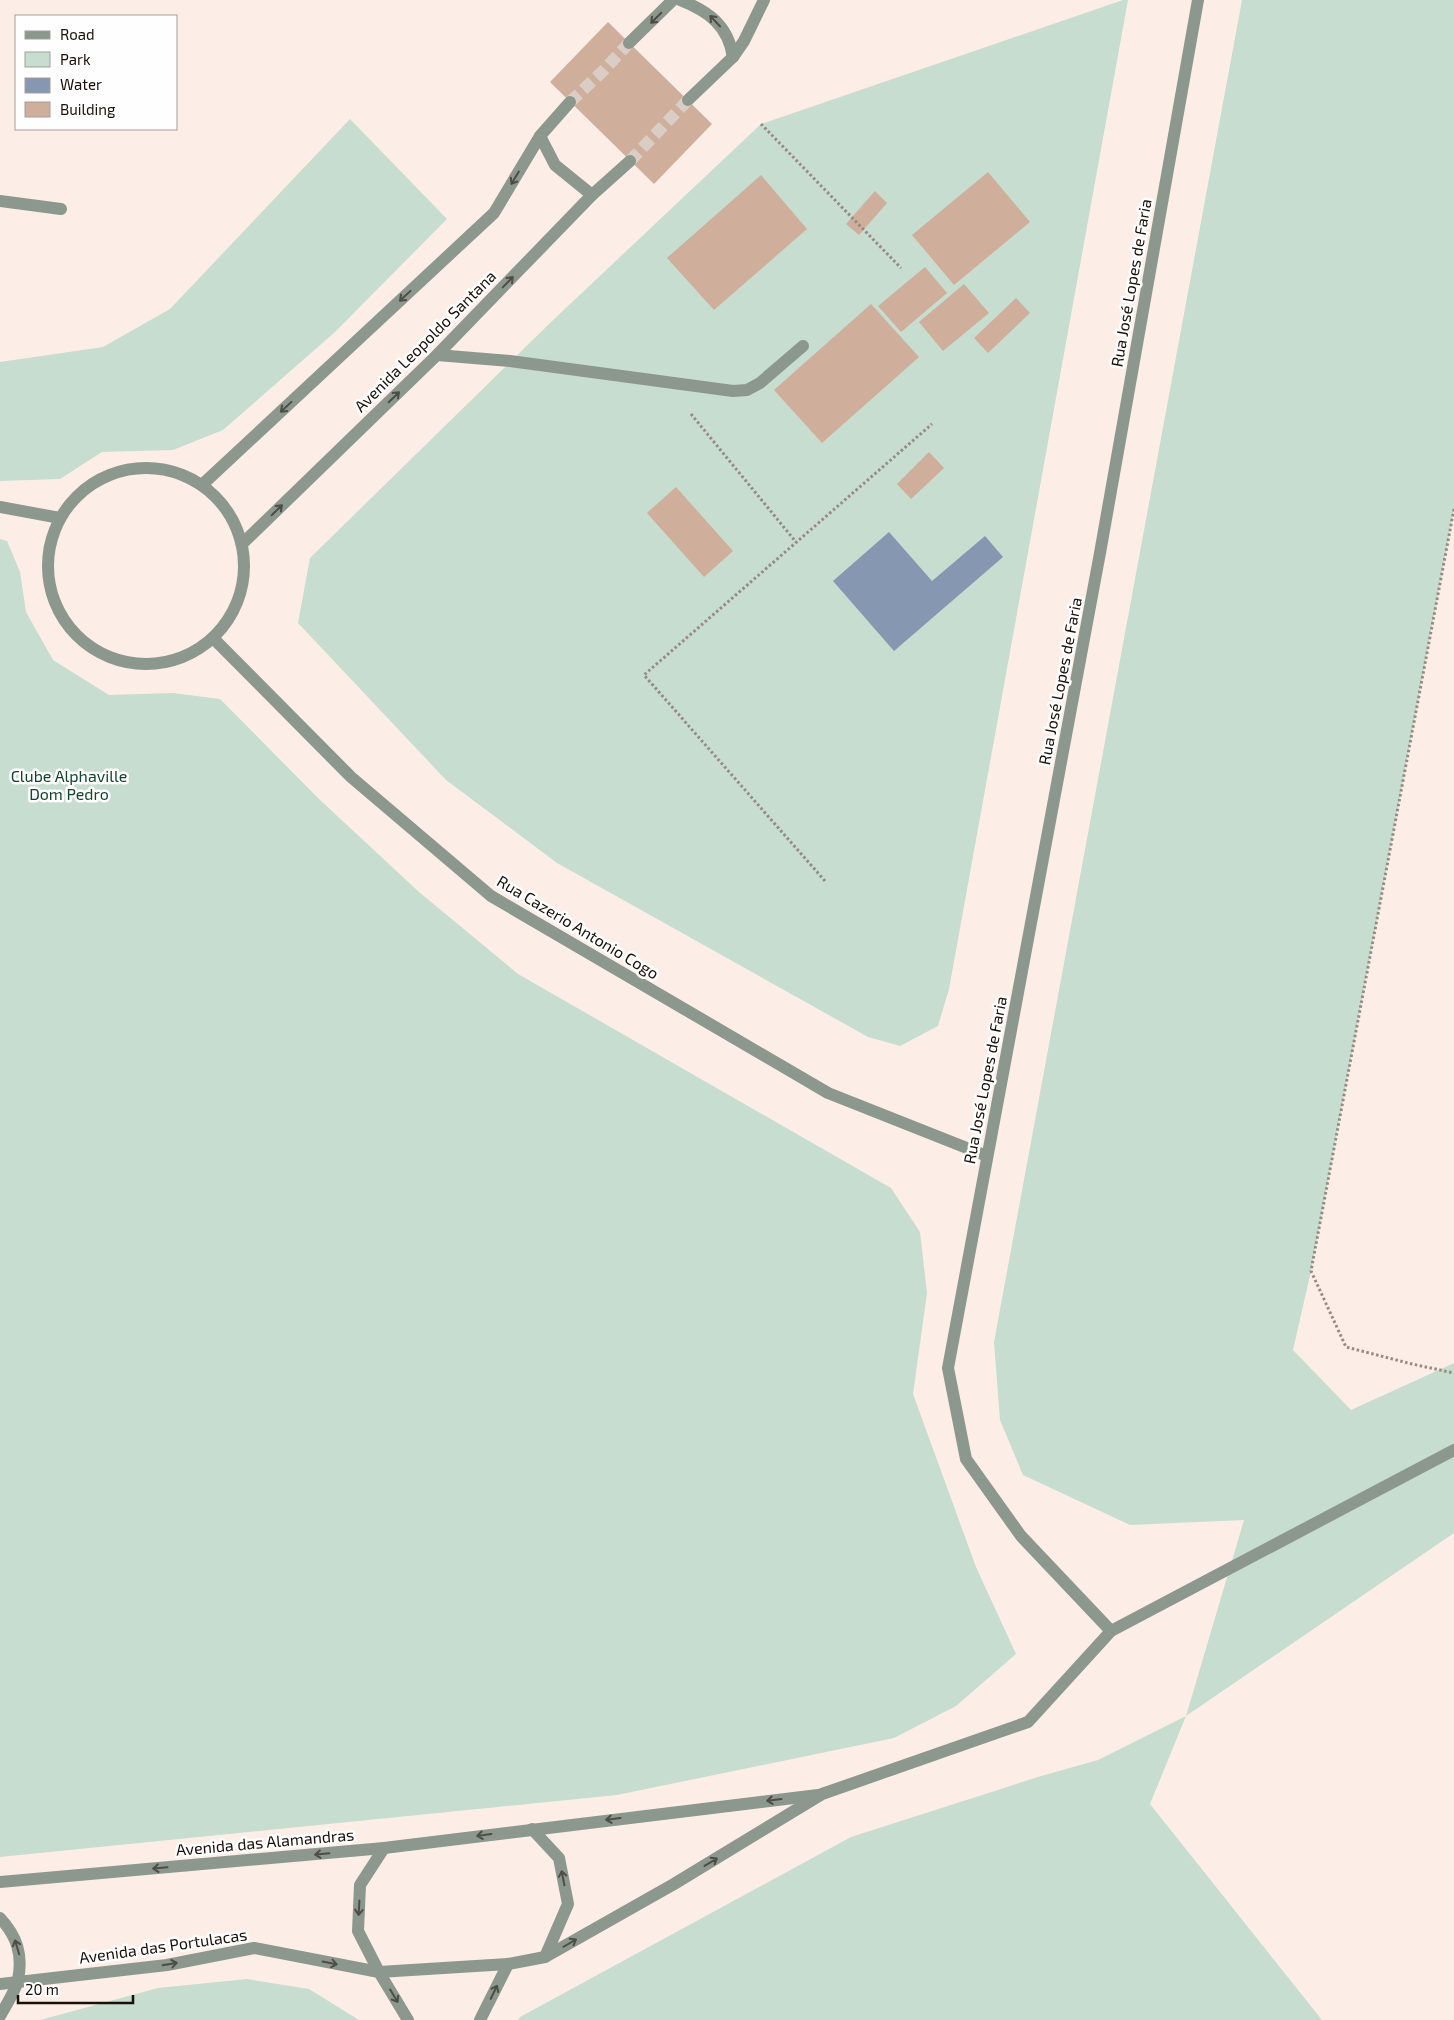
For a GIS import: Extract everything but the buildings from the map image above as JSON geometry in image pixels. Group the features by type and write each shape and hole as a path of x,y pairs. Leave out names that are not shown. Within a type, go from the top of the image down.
{"street":[{"path":"629,43 673,0"},
{"path":"680,0 697,7 711,16 731,42 734,56"},
{"path":"688,100 734,56 744,41 764,0"},
{"name":"Rua José Lopes de Faria","path":"1111,1631 1021,1536 966,1458 948,1368 1098,563 1198,0"},
{"path":"203,484 494,213 540,136 570,102"},
{"path":"540,136 555,165 592,195"},
{"name":"Avenida Leopoldo Santana","path":"242,544 437,355 592,195 630,161"},
{"path":"0,201 61,209"},
{"path":"437,355 510,361 733,392 747,390 760,383 803,346"},
{"path":"156,468 203,484 230,515 242,544 244,578 234,610 213,638 188,655 159,663 128,662 99,652 74,633 57,607 48,578 49,547 60,518 77,495 100,479 127,470 156,468"},
{"path":"0,507 60,518"},
{"name":"Rua Cazerio Antonio Cogo","path":"213,638 351,777 491,896 828,1093 987,1156"},
{"path":"822,1794 1028,1722 1111,1631 1454,1450"},
{"name":"Avenida das Alamandras","path":"0,1882 384,1848 822,1794"},
{"name":"Avenida das Portulacas","path":"0,1984 167,1965 254,1948 379,1972 508,1964 546,1957 674,1884 822,1794"},
{"path":"532,1829 559,1858 568,1904 546,1957"},
{"path":"384,1848 360,1885 358,1931 379,1972 408,2020"},
{"path":"0,1918 12,1930 20,1955 18,1981 0,2016"},
{"path":"480,2020 508,1964"}],"path":[{"path":"761,124 901,268"},
{"path":"665,382 796,542"},
{"path":"825,881 644,675 932,424"},
{"path":"1454,509 1311,1271 1346,1347 1412,1364 1454,1372"}],"green space":[{"path":"1123,0 1128,0 949,989 938,1026 900,1046 868,1037 557,863 446,780 298,623 310,558 550,323 761,124"},
{"path":"1242,0 1454,0 1454,509 1311,1271 1293,1350 1351,1410 1454,1363 1454,1533 1186,1716 1244,1520 1130,1525 1023,1475 1000,1420 994,1342"},
{"path":"350,119 447,219 335,332 223,430 173,450 102,452 60,479 0,481 0,362 103,347 170,309"},
{"name":"Clube Alphaville Dom Pedro","path":"0,539 7,541 20,572 26,612 53,660 109,695 173,693 220,699 319,799 419,892 518,974 891,1188 920,1232 927,1293 913,1394 976,1567 1016,1654 956,1706 894,1738 617,1795 0,1857"},
{"path":"1186,1716 1150,1804 1322,2020 518,2020 520,2017 851,1837 1041,1776 1098,1760"},
{"path":"247,1979 309,1989 359,2020 40,2020 158,1988"}],"water":[{"path":"889,532 932,581 985,536 1003,557 894,651 833,581"}],"tunnel":[{"path":"570,102 629,43"},
{"path":"630,161 688,100"}]}
